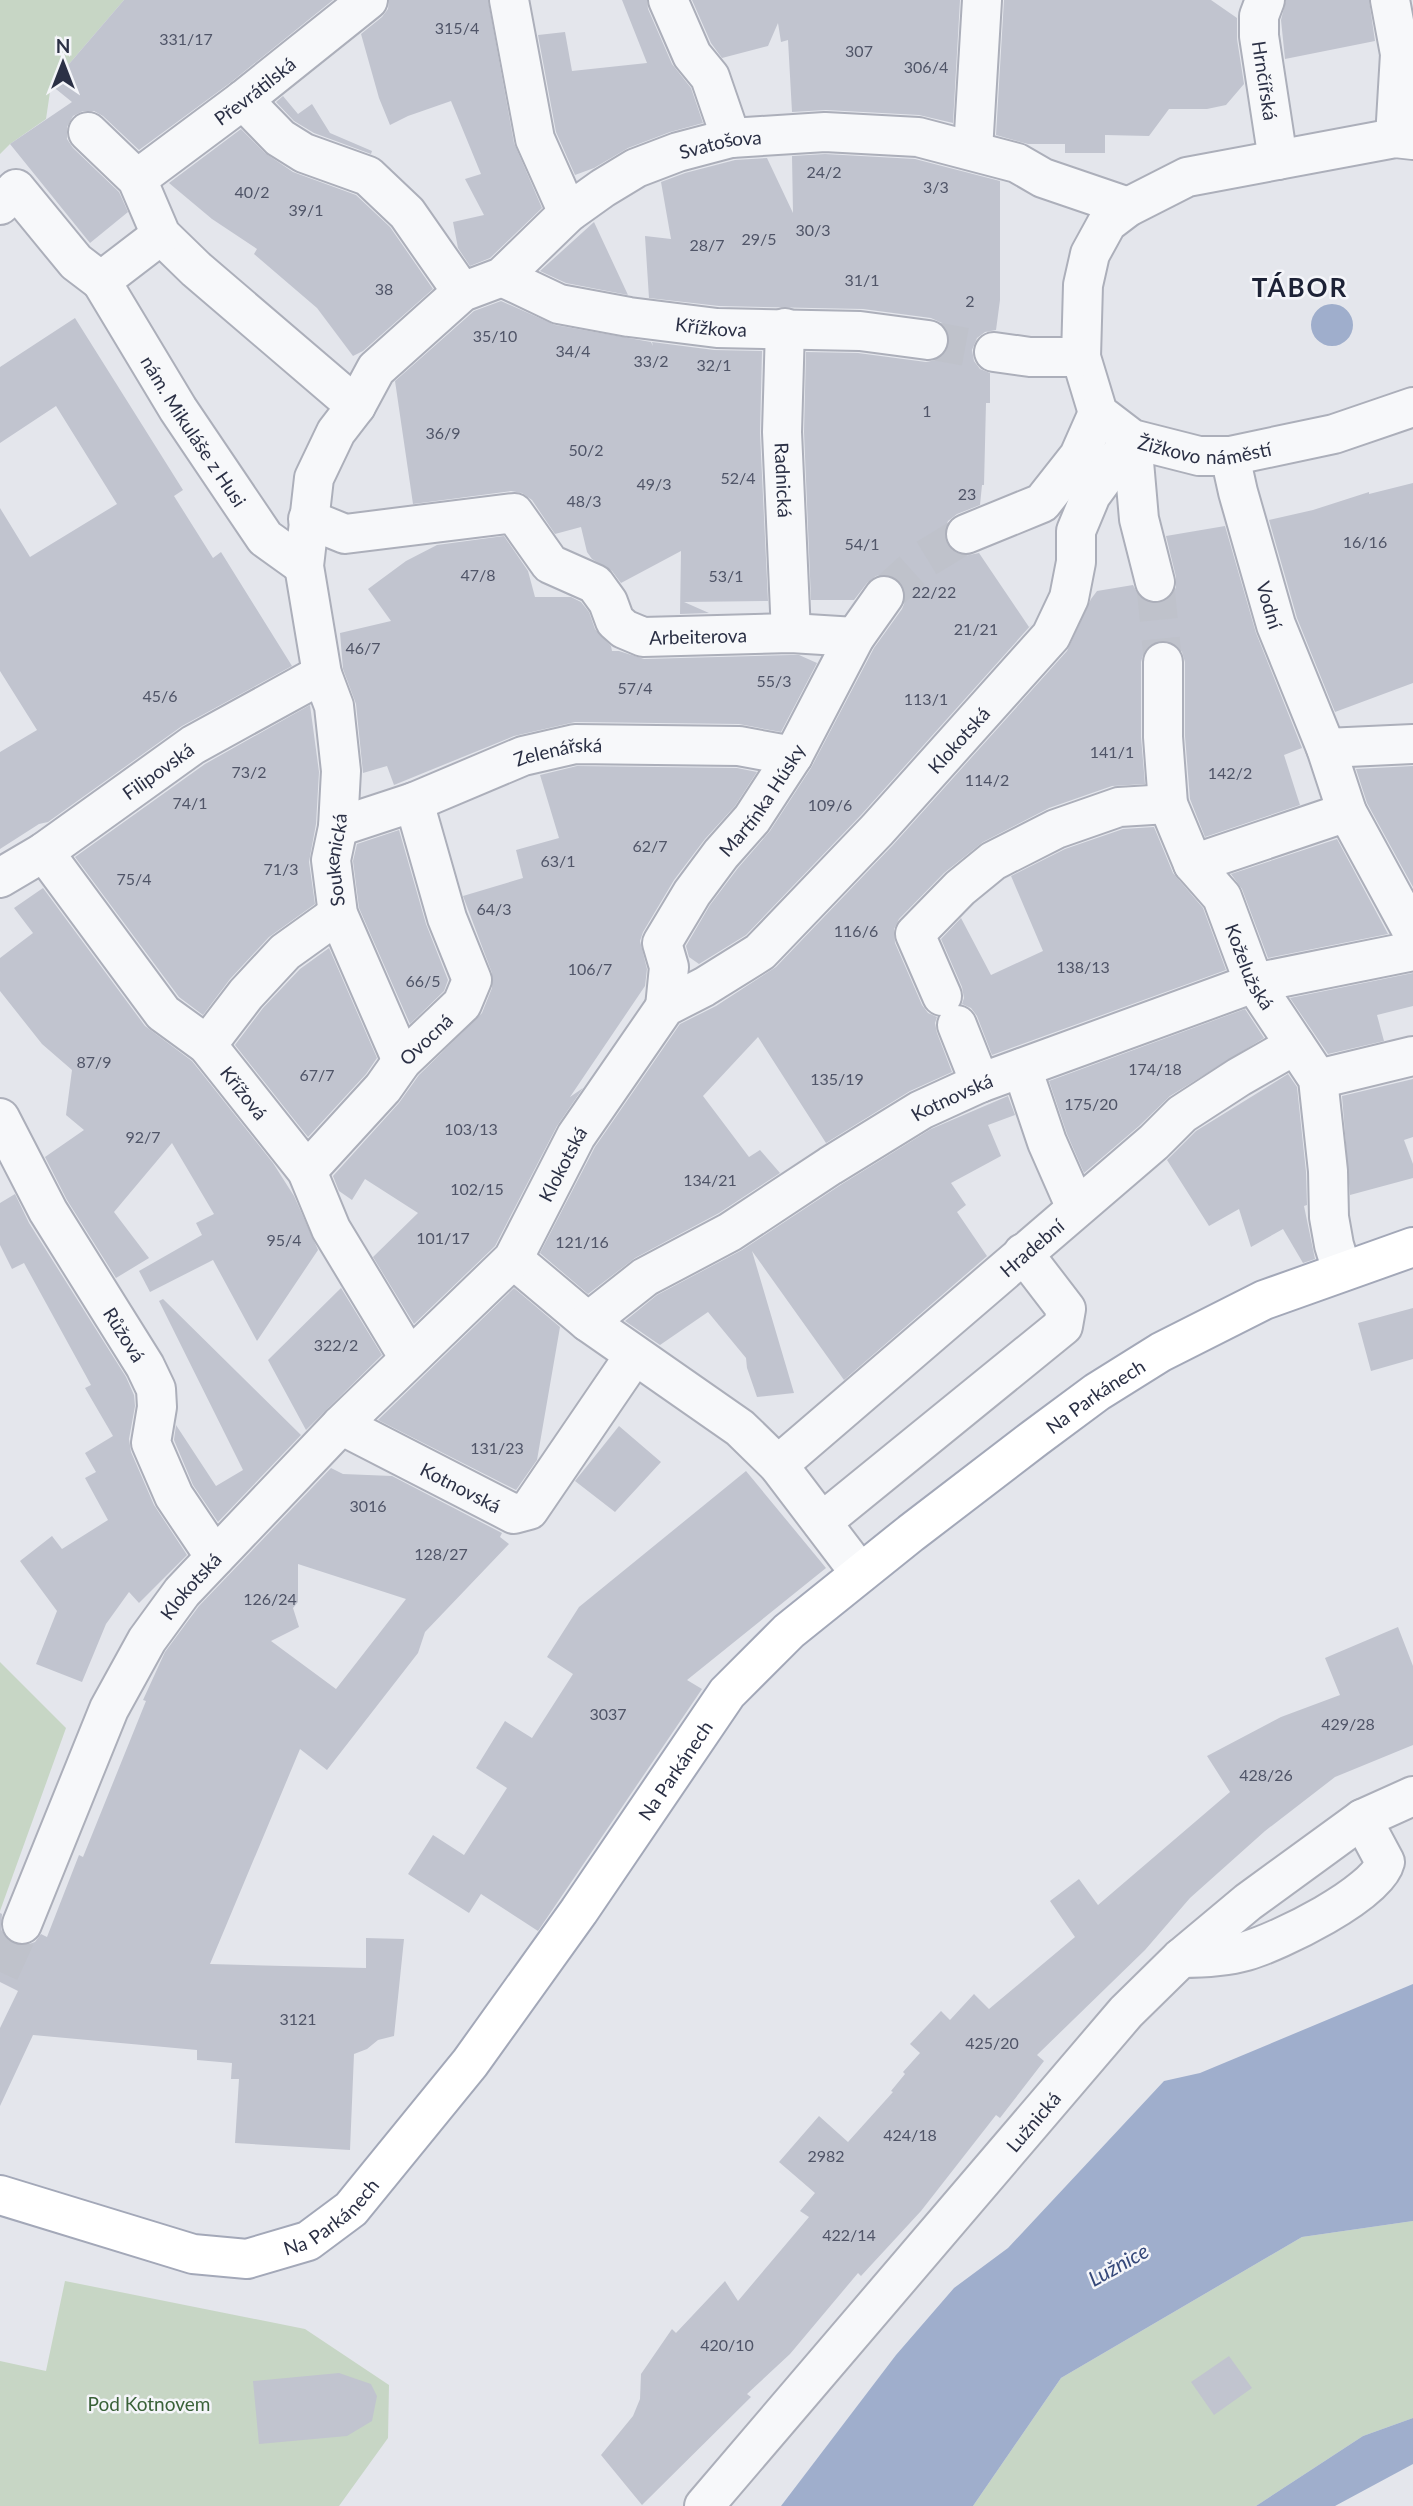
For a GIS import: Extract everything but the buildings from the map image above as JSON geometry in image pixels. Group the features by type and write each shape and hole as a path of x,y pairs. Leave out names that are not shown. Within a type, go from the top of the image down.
{"main road":[{"name":"Na Parkánech","path":"0,2195 193,2254 247,2259 308,2241 351,2209 470,2063 579,1911 727,1693 789,1631 860,1573 1097,1392 1161,1352 1264,1300 1413,1247"}],"street":[{"name":"Převrátilská","path":"138,179 243,100 368,0"},
{"path":"509,0 535,139 568,213"},
{"path":"668,0 692,55 710,77 731,138"},
{"path":"973,150 982,0"},
{"path":"966,534 1042,503 1079,456 1098,413 1081,357 1083,285 1090,254 1107,223 1128,207 1187,177 1404,139 1400,54 1390,0"},
{"name":"Hrnčířská","path":"1252,5 1278,160"},
{"path":"243,100 281,138 304,153 368,176 407,213 462,292"},
{"path":"88,132 138,179 161,235 196,269 356,406 336,432 314,478 304,566 320,661"},
{"name":"Svatošova","path":"356,406 376,369 462,292 502,277 568,213 636,168 678,152 731,138 825,132 918,137 1017,163 1043,178 1128,207"},
{"name":"nám. Mikuláše z Husi","path":"8,197 76,262 101,281 178,409 265,538 304,566"},
{"path":"101,281 161,235"},
{"name":"Křížkova","path":"502,277 559,304 629,317 717,328 860,331 928,340"},
{"name":"Radnická","path":"785,328 782,432 792,633"},
{"path":"994,352 1030,357 1081,357"},
{"name":"Žižkovo náměstí","path":"1098,413 1132,439 1199,456 1230,456 1334,434 1413,407"},
{"path":"1132,439 1139,519 1155,582"},
{"name":"Klokotská","path":"22,1924 109,1709 147,1640 182,1592 341,1425 513,1259 576,1136 665,1007 704,987 760,952 877,830 1051,636 1069,598 1076,562 1076,531 1091,495 1132,439"},
{"name":"Vodní","path":"1230,456 1276,625 1326,748 1347,813 1413,933"},
{"name":"Arbeiterova","path":"309,519 345,534 514,513 550,564 595,584 608,602 615,621 624,629 643,637 792,633 855,637"},
{"name":"Martínka Húsky","path":"665,1007 670,967 662,943 692,894 721,854 752,819 793,757 855,637 884,596"},
{"name":"Soukenická","path":"320,661 334,706 341,771 338,827 331,860 338,914 402,1061"},
{"name":"Filipovská","path":"0,878 44,852 193,745 320,661"},
{"name":"Koželužská","path":"1163,662 1163,737 1168,804 1193,864 1222,897 1254,983 1318,1079 1328,1171 1329,1217 1342,1271"},
{"name":"Zelenářská","path":"338,827 414,802 523,756 575,744 739,746 793,757"},
{"path":"1326,748 1413,744"},
{"name":"Ovocná","path":"307,1171 383,1088 402,1061 462,1004 472,980 447,918 414,802"},
{"path":"980,1083 915,934 960,888 993,861 1056,829 1119,807 1168,804"},
{"path":"1193,864 1347,813"},
{"name":"Křížová","path":"44,852 163,1013 207,1045 307,1171 331,1229 409,1358"},
{"path":"207,1045 246,993 285,952 338,914"},
{"name":"Kotnovská","path":"588,1322 645,1277 730,1232 921,1110 980,1083 1254,983 1413,951"},
{"name":"Hradební","path":"778,1465 1154,1142 1182,1114 1295,1045"},
{"path":"1318,1079 1413,1056"},
{"path":"1022,1068 1047,1142 1076,1208"},
{"name":"Růžová","path":"0,1118 48,1211 145,1366 156,1389 157,1407 151,1443 174,1496 215,1557"},
{"path":"822,1522 1063,1326 1066,1309 1023,1253"},
{"path":"513,1259 588,1322 740,1428 778,1465 860,1573"},
{"name":"Kotnovská","path":"341,1425 514,1514 529,1510 634,1356"},
{"name":"Lužnická","path":"704,2506 1126,2012 1181,1958 1248,1902 1362,1819 1413,1796"},
{"path":"1181,1958 1209,1958 1248,1951 1322,1917 1369,1886 1381,1874 1385,1862 1362,1819"}],"green space":[{"path":"0,0 124,0 51,85 46,119 0,154"},
{"path":"0,1662 66,1728 0,1911"},
{"path":"1413,2221 1413,2418 1363,2436 1256,2506 973,2506 1061,2378 1302,2237"},
{"name":"Pod Kotnovem","path":"65,2281 305,2329 389,2385 388,2438 339,2506 0,2506 0,2361 46,2371"}],"water":[{"path":"1332,304 1347,310 1353,325 1347,340 1332,346 1317,340 1311,325 1317,310"},
{"name":"Lužnice","path":"1413,1984 1413,2221 1302,2237 1061,2378 973,2506 781,2506 896,2355 954,2288 1008,2248 1164,2081 1200,2073"},
{"path":"1413,2418 1413,2464 1335,2506 1256,2506 1363,2436"}],"tunnel":[{"path":"928,340 994,352"},
{"path":"884,596 925,559 966,534"},
{"path":"1155,582 1163,662"},
{"path":"0,1972 22,1924"}],"district":[{"name":"TÁBOR","path":"1300,287"}]}
